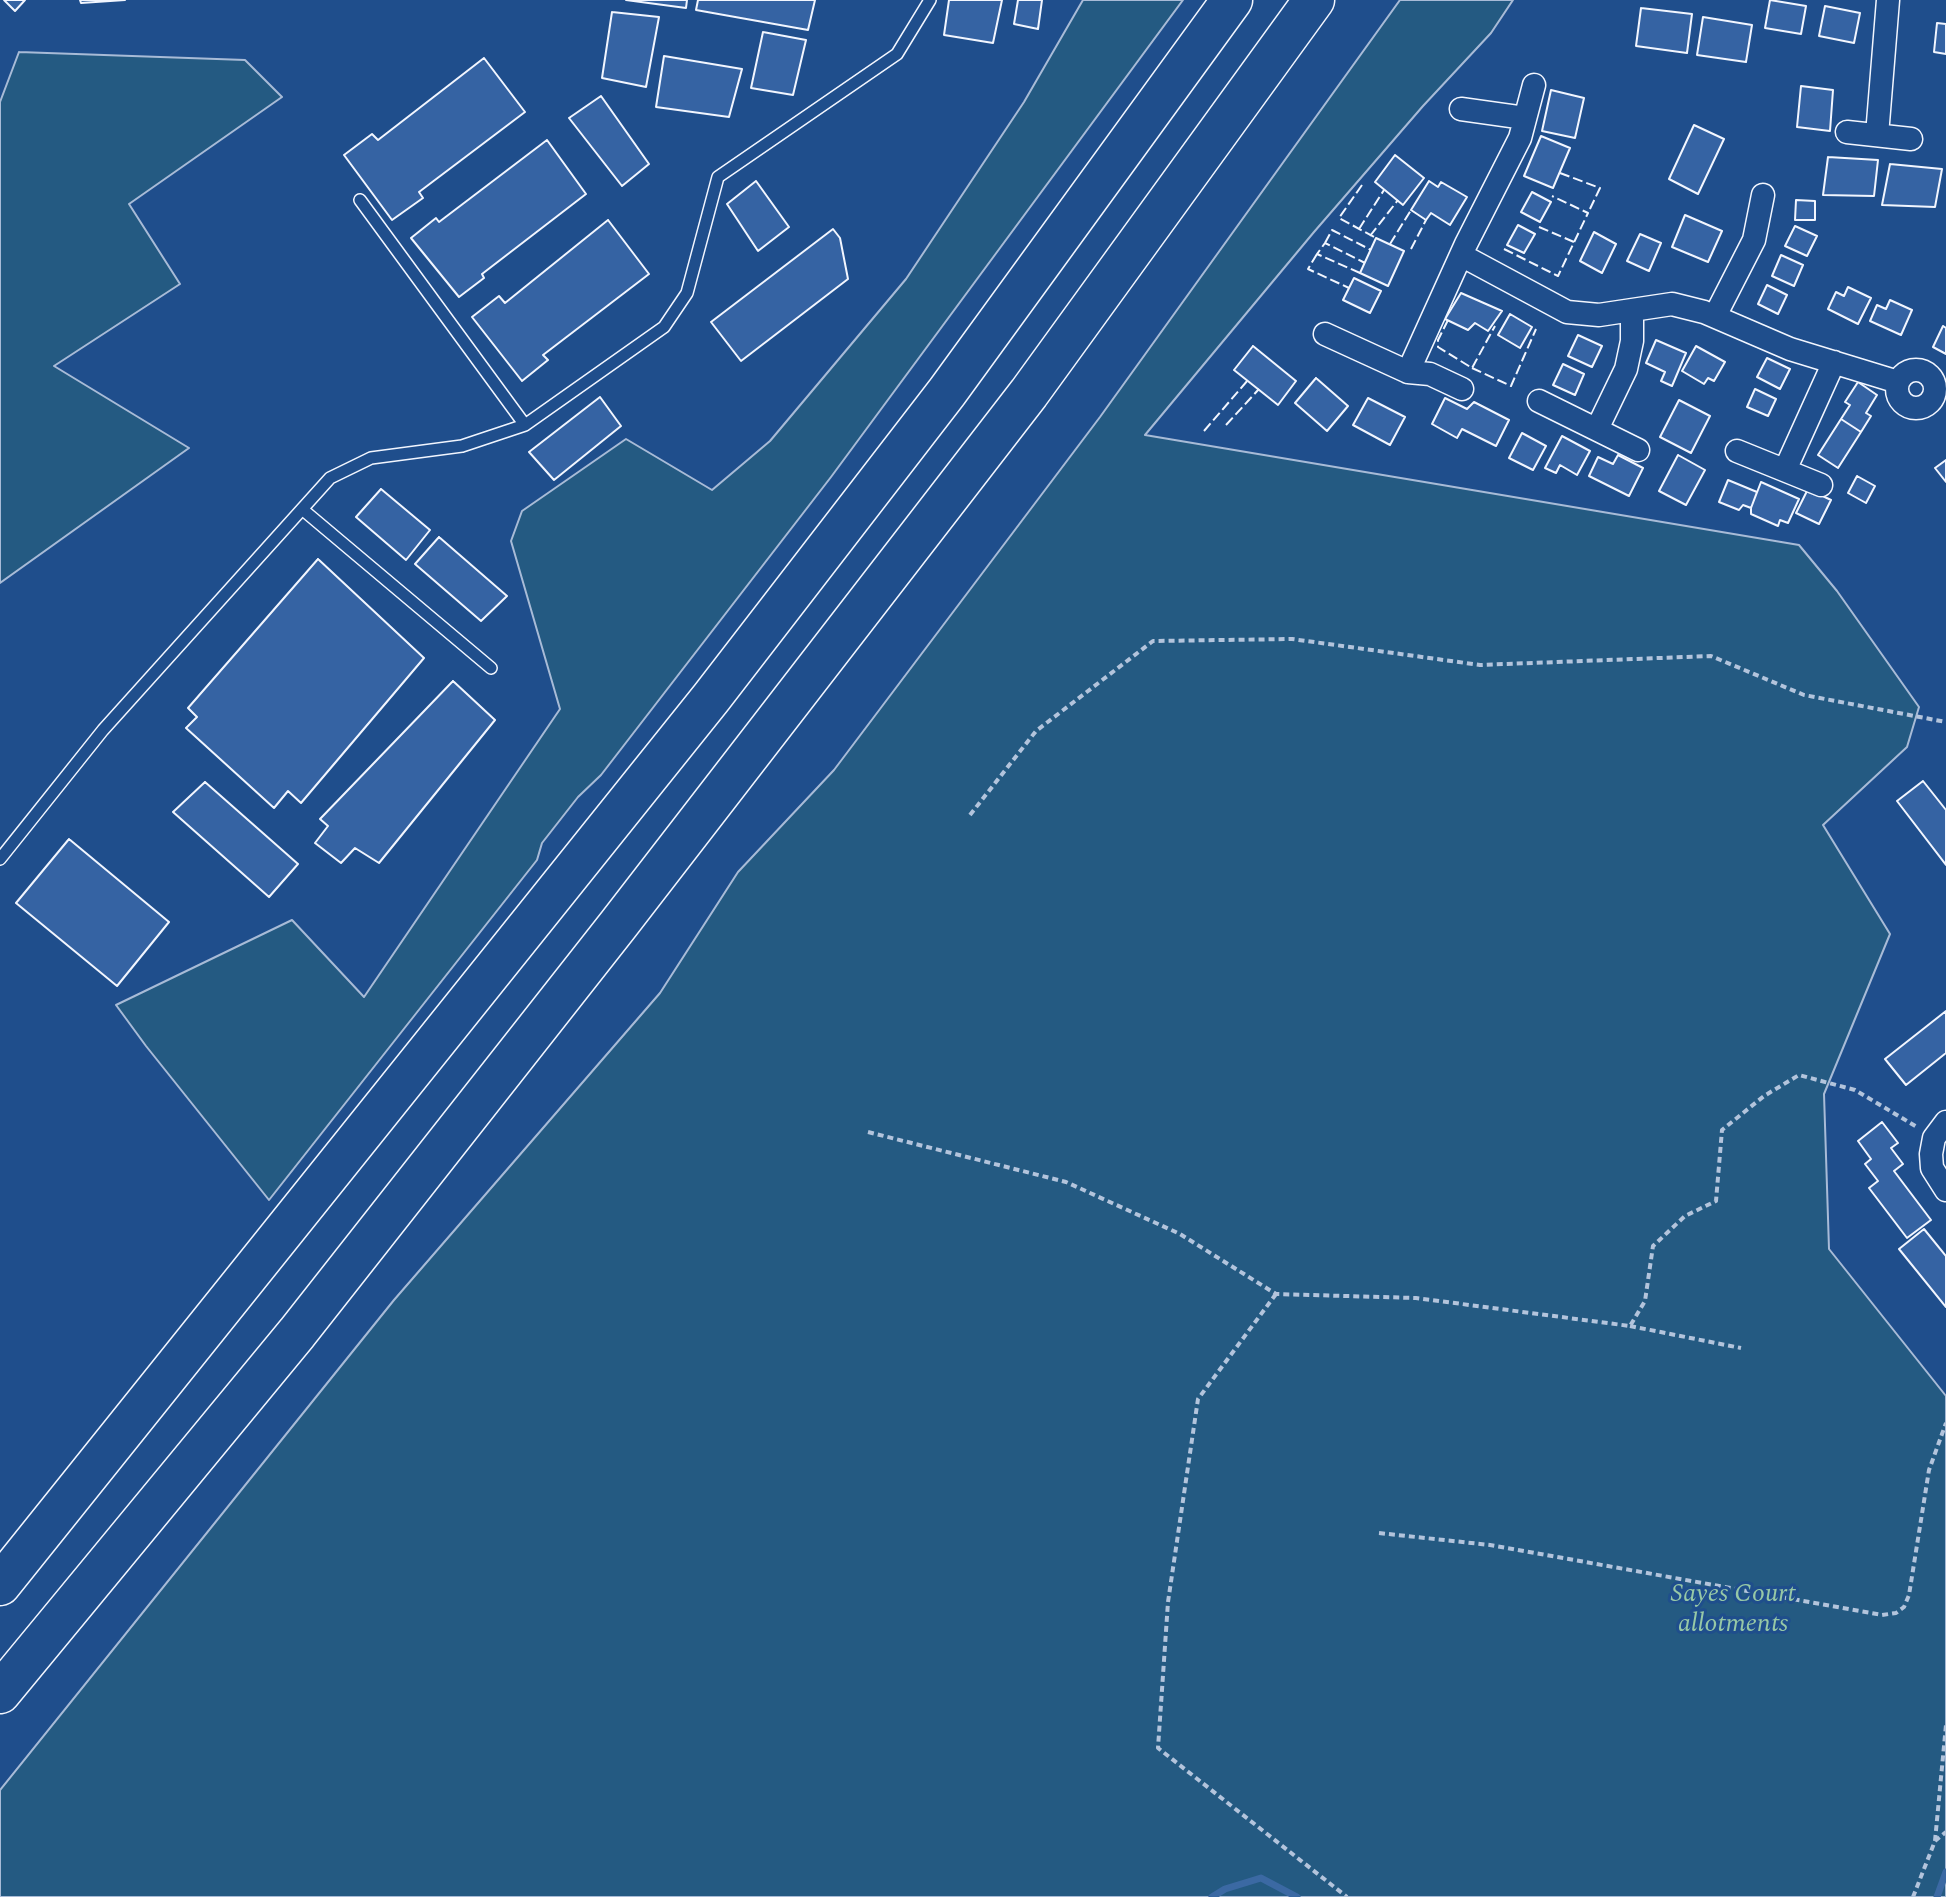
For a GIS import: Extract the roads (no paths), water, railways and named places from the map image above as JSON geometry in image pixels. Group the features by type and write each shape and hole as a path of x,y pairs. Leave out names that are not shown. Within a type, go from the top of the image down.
{"highway":[{"path":"0,1585 711,698 947,392 1232,0"},
{"path":"0,1693 297,1333 618,925 1029,393 1314,0"}],"street":[{"path":"1877,135 1888,0"},
{"path":"1408,372 1461,255 1520,138 1534,85"},
{"path":"1461,109 1525,118"},
{"path":"1847,132 1911,139"},
{"path":"1715,316 1754,240 1763,195"},
{"path":"1461,255 1567,312 1599,315 1672,304 1715,316 1790,349 1898,382 1896,391 1899,399 1908,407 1925,406 1940,393"},
{"path":"1597,429 1626,369 1632,341 1632,311"},
{"path":"1325,334 1408,372 1430,374 1462,389"},
{"path":"1785,470 1834,362"},
{"path":"1539,401 1638,450"},
{"path":"1737,451 1821,485"},
{"path":"1940,1130 1931,1154 1932,1168 1946,1190"}],"lane":[{"path":"0,859 103,730 330,478 371,458 462,446 525,425 664,327 687,293 718,177 897,54 930,0"},
{"path":"360,200 525,425"},
{"path":"302,509 491,668"}],"waterway":[{"path":"1937,1897 1946,1872"},
{"path":"1212,1897 1225,1889 1261,1878 1297,1897"}],"park label":[{"name":"Sayes Court allotments","path":"1733,1611"}]}
